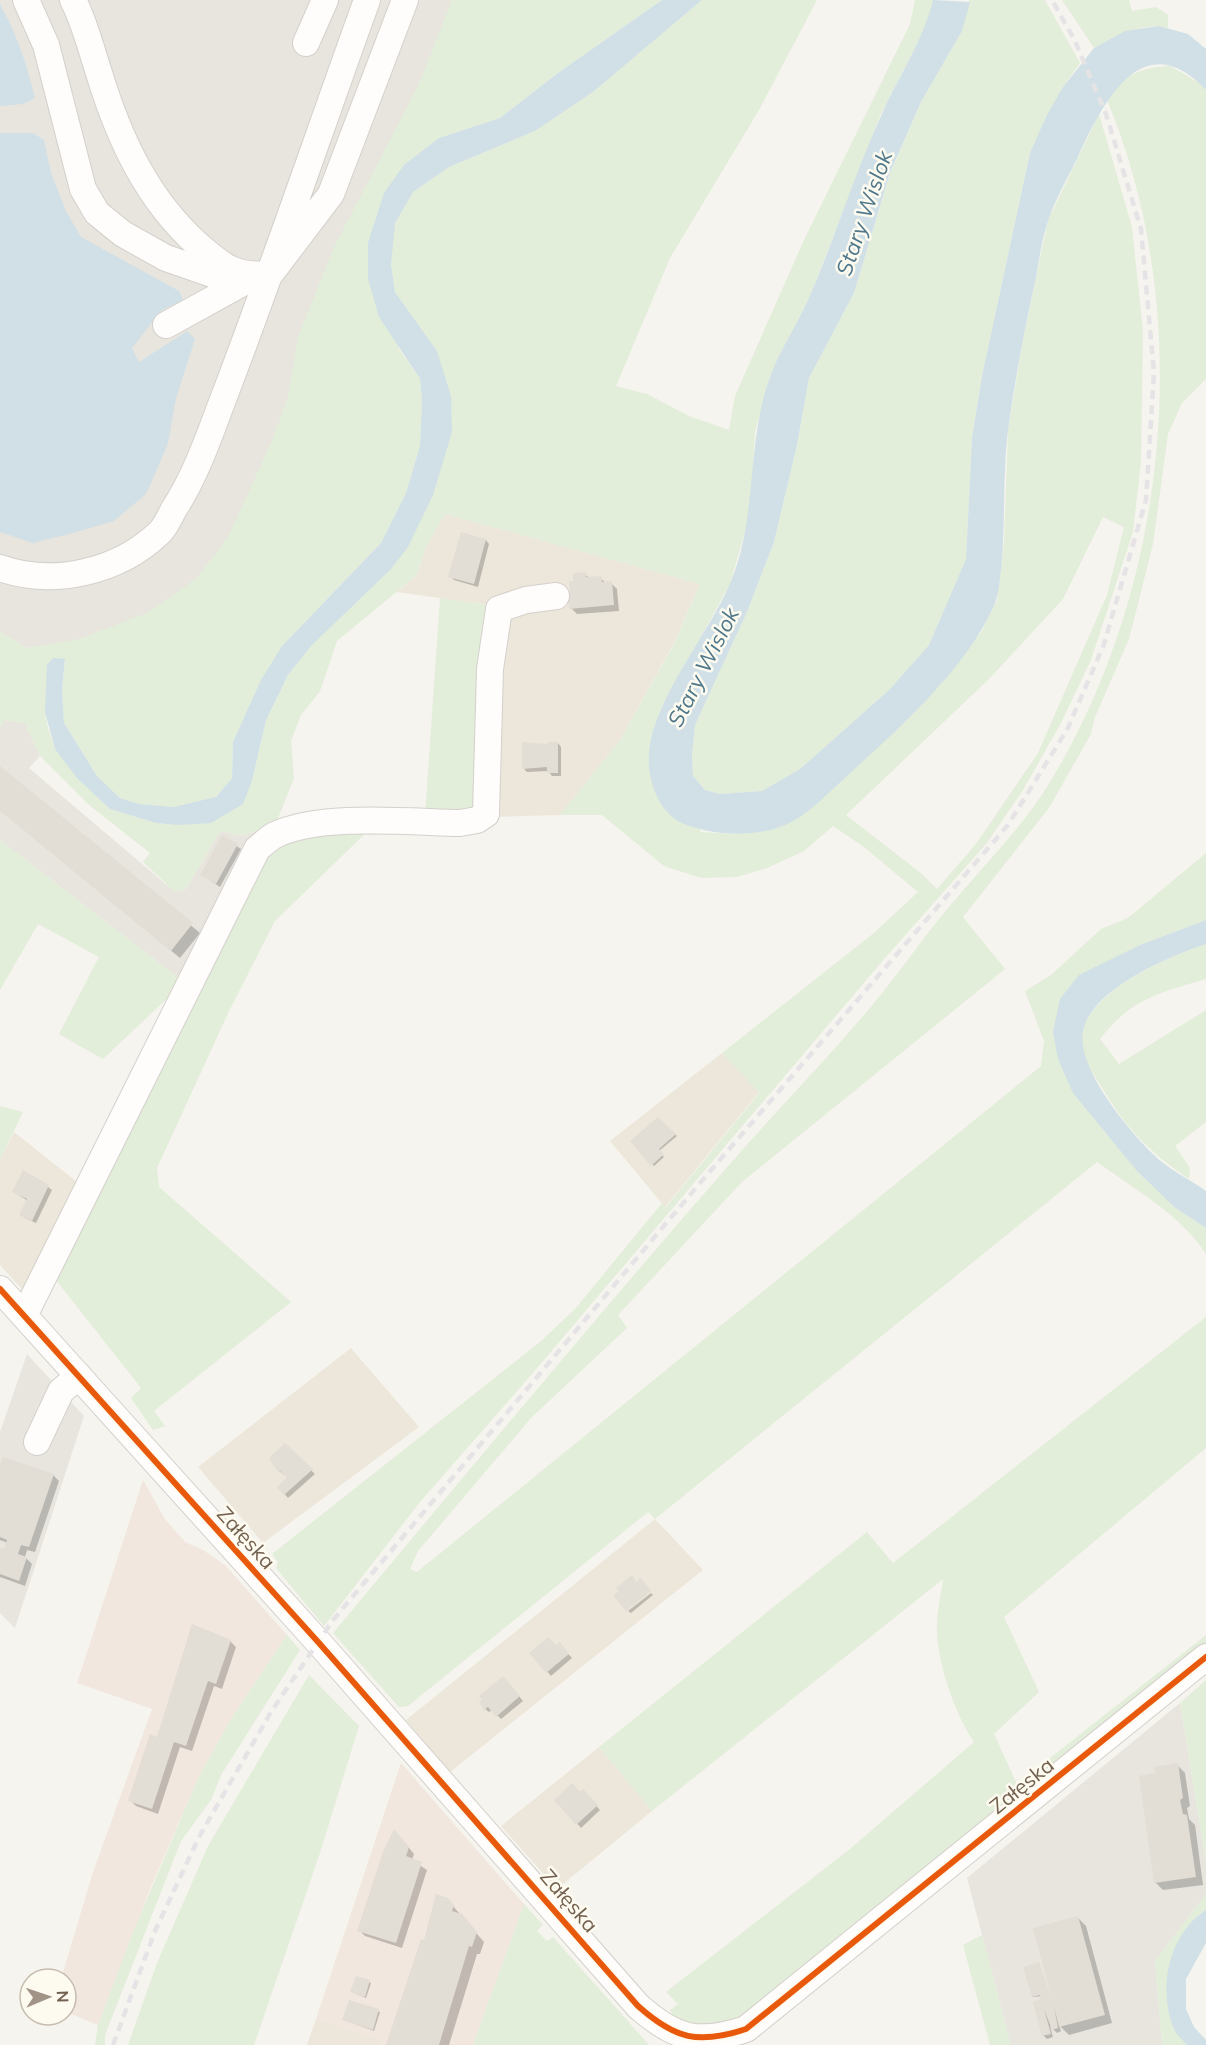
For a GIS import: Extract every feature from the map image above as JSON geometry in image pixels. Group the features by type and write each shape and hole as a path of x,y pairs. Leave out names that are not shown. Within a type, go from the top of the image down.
{"street":[{"path":"26,0 46,45 83,189 98,213 123,234 166,258 212,274 255,274"},
{"path":"73,0 112,112 131,157 157,202 178,227 213,258 255,274"},
{"path":"306,43 325,0"},
{"path":"0,568 17,575 62,578 121,560 160,532 190,484 255,274 285,225 368,0"},
{"path":"166,325 255,274 331,194 405,0"},
{"path":"24,1316 256,849 275,835 304,827 339,822 460,823 477,820 486,814 490,669 499,609 526,600 556,596"},
{"name":"Załęska","path":"0,1289 341,1667 638,2006 660,2025 693,2042 710,2040 746,2029 1206,1657"},
{"path":"37,1442 61,1391 79,1376"}],"shaded area":[{"path":"0,0 531,0 439,138 242,630 27,648 0,632"},
{"path":"445,514 700,584 674,643 620,740 560,815 493,817 503,607 397,592 417,575 426,547"},
{"path":"4,720 25,723 40,756 29,768 175,892 186,889 220,831 241,836 275,826 180,979 0,840 0,727"},
{"path":"722,1053 759,1092 665,1207 610,1141"},
{"path":"14,1132 81,1185 30,1298 0,1265 0,1159"},
{"path":"351,1348 419,1427 263,1543 198,1467"},
{"path":"27,1354 84,1416 15,1628 0,1613 0,1432"},
{"path":"143,1480 165,1519 185,1542 203,1550 225,1565 287,1635 231,1719 199,1776 150,1889 98,2025 78,2017 78,1967 65,1967 93,1872 152,1709 77,1683"},
{"path":"655,1519 703,1570 449,1773 406,1720"},
{"path":"1180,1703 1206,1861 1206,1894 1155,1961 1162,2045 1011,2045 967,1878"},
{"path":"599,1747 652,1811 557,1889 501,1826"},
{"path":"401,1763 524,1904 473,2045 378,2045 379,2040 316,2019"},
{"path":"316,2019 380,2040 378,2045 307,2045"}],"green space":[{"path":"452,0 662,0 558,73 500,118 439,138 368,243 399,349 420,379 422,401 420,446 406,493 381,543 282,646 233,742 232,778 216,797 174,807 139,804 120,798 97,776 64,723 62,690 65,660 45,712 48,728 55,749 110,809 156,823 177,825 252,781 266,720 288,675 312,645 408,547 437,351 395,292 391,264 395,223 413,192 449,167 535,131 593,92 702,0 817,0 759,110 670,258 616,386 647,394 689,416 729,430 735,396 804,240 910,24 915,0 933,0 928,22 880,116 809,299 770,376 755,432 750,514 730,584 660,711 701,832 734,834 783,826 884,741 952,670 982,631 997,600 1004,542 1008,430 1022,345 1048,220 1099,114 1132,227 1143,331 1141,462 1133,532 1091,660 1061,723 1023,790 987,843 885,958 532,1374 420,1502 324,1626 276,1568 278,1562 272,1554 540,1342 575,1309 662,1203 666,1207 759,1093 722,1053 874,933 918,892 864,847 833,826 804,851 767,868 737,877 701,878 664,866 602,815 560,815 620,740 674,644 700,584 445,514 426,547 417,575 337,641 320,691 301,715 291,741 294,778 275,826 241,836 220,831 186,889 175,892 143,862 150,853 89,805 40,756 25,724 5,720 0,727 0,632 27,648 79,639 147,613 197,578 228,537 271,443 288,397 298,337 334,247 419,84","holes":["1103,517 1124,527 1107,595 1038,753 976,844 937,889 922,874 846,815 990,678 1063,599"]},
{"path":"969,0 1045,0 1080,63 1063,87 1030,153 982,376 972,438 966,559 929,645 889,690 800,769 762,791 720,794 705,790 693,776 695,725 747,612 774,542 797,445 809,378 854,293 890,174 921,102 962,31"},
{"path":"1062,0 1129,0 1132,11 1156,7 1168,15 1168,28 1139,29 1120,35 1094,48"},
{"path":"1170,66 1201,84 1206,90 1206,379 1182,403 1168,434 1153,544 1129,639 1095,717 1091,734 1049,808 963,917 1005,969 742,1182 618,1315 627,1328 532,1417 418,1551 410,1569 417,1572 1041,1066 1044,1041 1025,991 1051,975 1101,929 1128,918 1206,853 1206,920 1140,945 1078,977 1053,1032 1137,1171 1174,1207 1206,1228 1206,1254 1184,1227 1170,1215 1097,1162 655,1519 648,1512 408,1706 399,1707 333,1633 674,1229 880,996 939,920 1036,803 1088,710 1120,627 1143,540 1156,450 1160,360 1153,270 1135,183 1107,100 1119,84 1134,74 1150,68"},
{"path":"440,598 489,605 480,802 472,815 425,816"},
{"path":"373,826 275,921 230,1009 157,1168 159,1187 291,1302 154,1411 165,1426 153,1430 131,1398 141,1388 52,1275 270,844"},
{"path":"0,840 180,979 174,992 103,1059 59,1034 99,957 38,924 0,990"},
{"path":"1206,944 1206,979 1147,999 1123,1014 1100,1039 1119,1064 1206,1010 1206,1122 1175,1146 1190,1168 1189,1179 1141,1140 1122,1118 1086,1061 1082,1050 1082,1031 1091,1013 1125,982 1168,959"},
{"path":"0,1106 23,1112 0,1159"},
{"path":"1206,1317 1206,1448 1004,1617 1039,1692 994,1734 1017,1784 1206,1635 1206,1648 758,2007 713,2030 671,2019 673,2015 670,2010 678,2004 666,1992 850,1849 974,1742 954,1704 944,1674 938,1644 938,1612 943,1579 652,1811 599,1747 867,1532 893,1563"},
{"path":"287,1635 300,1650 221,1775 211,1800 181,1841 105,2035 105,2045 95,2045 98,2025 133,1932 199,1776 231,1719"},
{"path":"309,1675 359,1726 320,1853 254,2045 128,2045 157,1963 208,1846"},
{"path":"1206,1680 1206,1861 1180,1703"},
{"path":"1206,1894 1206,1910 1198,1915 1173,2028 1187,2045 1162,2045 1155,1961"},
{"path":"524,1904 543,1925 537,1931 547,1941 553,1937 649,2045 473,2045"},
{"path":"982,1935 1011,2045 990,2045 963,1945"}],"water":[{"path":"662,0 702,0 593,92 535,131 449,167 413,192 395,223 391,264 395,292 437,351 451,396 452,432 433,495 408,547 390,570 312,645 288,675 266,720 252,781 243,804 211,823 177,825 156,823 110,809 77,778 55,749 45,712 47,665 53,658 65,659 62,690 64,723 97,776 120,798 139,804 174,807 216,797 232,778 233,742 261,680 282,646 381,543 406,493 420,446 422,401 420,379 379,317 368,279 368,243 384,193 404,165 439,138 500,118 558,73"},
{"name":"Stary Wislok","path":"933,0 970,2 962,31 921,102 890,173 854,293 809,378 797,445 774,542 747,612 695,725 693,776 705,790 720,794 762,791 800,769 889,690 929,645 966,559 972,438 982,376 1030,153 1063,87 1094,48 1125,31 1159,26 1188,34 1206,49 1206,90 1183,71 1162,64 1143,68 1126,79 1111,96 1098,117 1054,205 1042,242 1009,423 998,594 981,631 965,654 907,720 802,816 785,825 760,832 718,833 692,827 672,817 655,793 649,764 652,735 670,692 728,588 738,562 748,510 757,429 770,377 809,298 871,138 917,44"},
{"path":"0,4 21,50 35,98 23,104 0,106"},
{"path":"0,133 33,133 44,140 51,173 66,211 81,237 179,291 183,300 162,310 132,348 139,362 187,331 195,339 176,398 168,444 146,494 114,521 33,543 0,532"},
{"path":"1206,920 1206,944 1134,976 1101,1001 1089,1016 1083,1031 1083,1046 1095,1079 1131,1130 1159,1159 1206,1191 1206,1228 1174,1207 1137,1171 1073,1093 1058,1059 1053,1032 1060,999 1079,975 1140,945"},
{"path":"1206,1910 1206,1943 1186,1979 1186,2009 1194,2027 1206,2040 1206,2045 1187,2045 1173,2027 1167,1995 1167,1978 1175,1947 1183,1933 1193,1920"}],"building":[{"path":"461,532 486,539 474,584 448,577"},
{"path":"586,572 586,577 601,576 602,582 612,581 614,605 569,609 569,581 573,581 573,573"},
{"path":"522,742 548,744 548,742 558,742 558,773 547,773 547,767 522,769"},
{"path":"0,766 193,923 171,951 0,811"},
{"path":"222,835 238,844 216,884 200,875"},
{"path":"658,1117 676,1134 659,1149 664,1154 651,1166 630,1141"},
{"path":"23,1170 49,1185 32,1221 19,1215 27,1199 12,1192"},
{"path":"285,1443 313,1469 284,1495 277,1487 287,1478 280,1471 278,1472 269,1458"},
{"path":"3,1457 54,1474 29,1547 21,1545 18,1554 27,1557 19,1581 0,1574 0,1548 4,1549 7,1540 0,1537 0,1466"},
{"path":"632,1575 636,1582 641,1578 651,1591 626,1611 613,1595 619,1591 616,1588"},
{"path":"192,1624 231,1640 216,1684 208,1681 186,1746 174,1742 152,1809 128,1801 150,1734 157,1737"},
{"path":"548,1637 556,1645 560,1642 569,1654 546,1673 529,1653"},
{"path":"503,1676 520,1696 496,1717 488,1707 484,1710 479,1702 482,1699 479,1696"},
{"path":"1178,1763 1183,1798 1180,1800 1183,1814 1187,1815 1196,1877 1154,1883 1139,1776 1155,1773 1154,1767"},
{"path":"572,1783 580,1792 583,1789 598,1805 576,1825 554,1800"},
{"path":"394,1829 409,1847 406,1856 422,1862 396,1943 357,1931 383,1852"},
{"path":"436,1894 448,1898 454,1905 452,1911 462,1914 477,1932 472,1947 469,1946 439,2045 386,2045 421,1939 424,1940"},
{"path":"1078,1916 1105,2015 1059,2027 1054,2006 1058,2028 1052,2030 1044,2009 1051,2034 1042,2036 1033,2002 1041,1999 1040,1995 1032,1997 1023,1967 1039,1962 1052,2000 1033,1928"},
{"path":"356,1976 370,1980 365,1997 350,1992"},
{"path":"349,2000 379,2009 373,2030 342,2020"}],"railway":[{"path":"113,2045 155,1931 199,1837 271,1712 333,1620 700,1183 1008,825 1068,728 1104,644 1146,500 1154,373 1141,229 1106,114 1075,41 1052,0"}],"cycle path":[{"path":"0,1289 319,1643 638,2006 664,2026 688,2036 714,2037 746,2029 1206,1657"}]}
